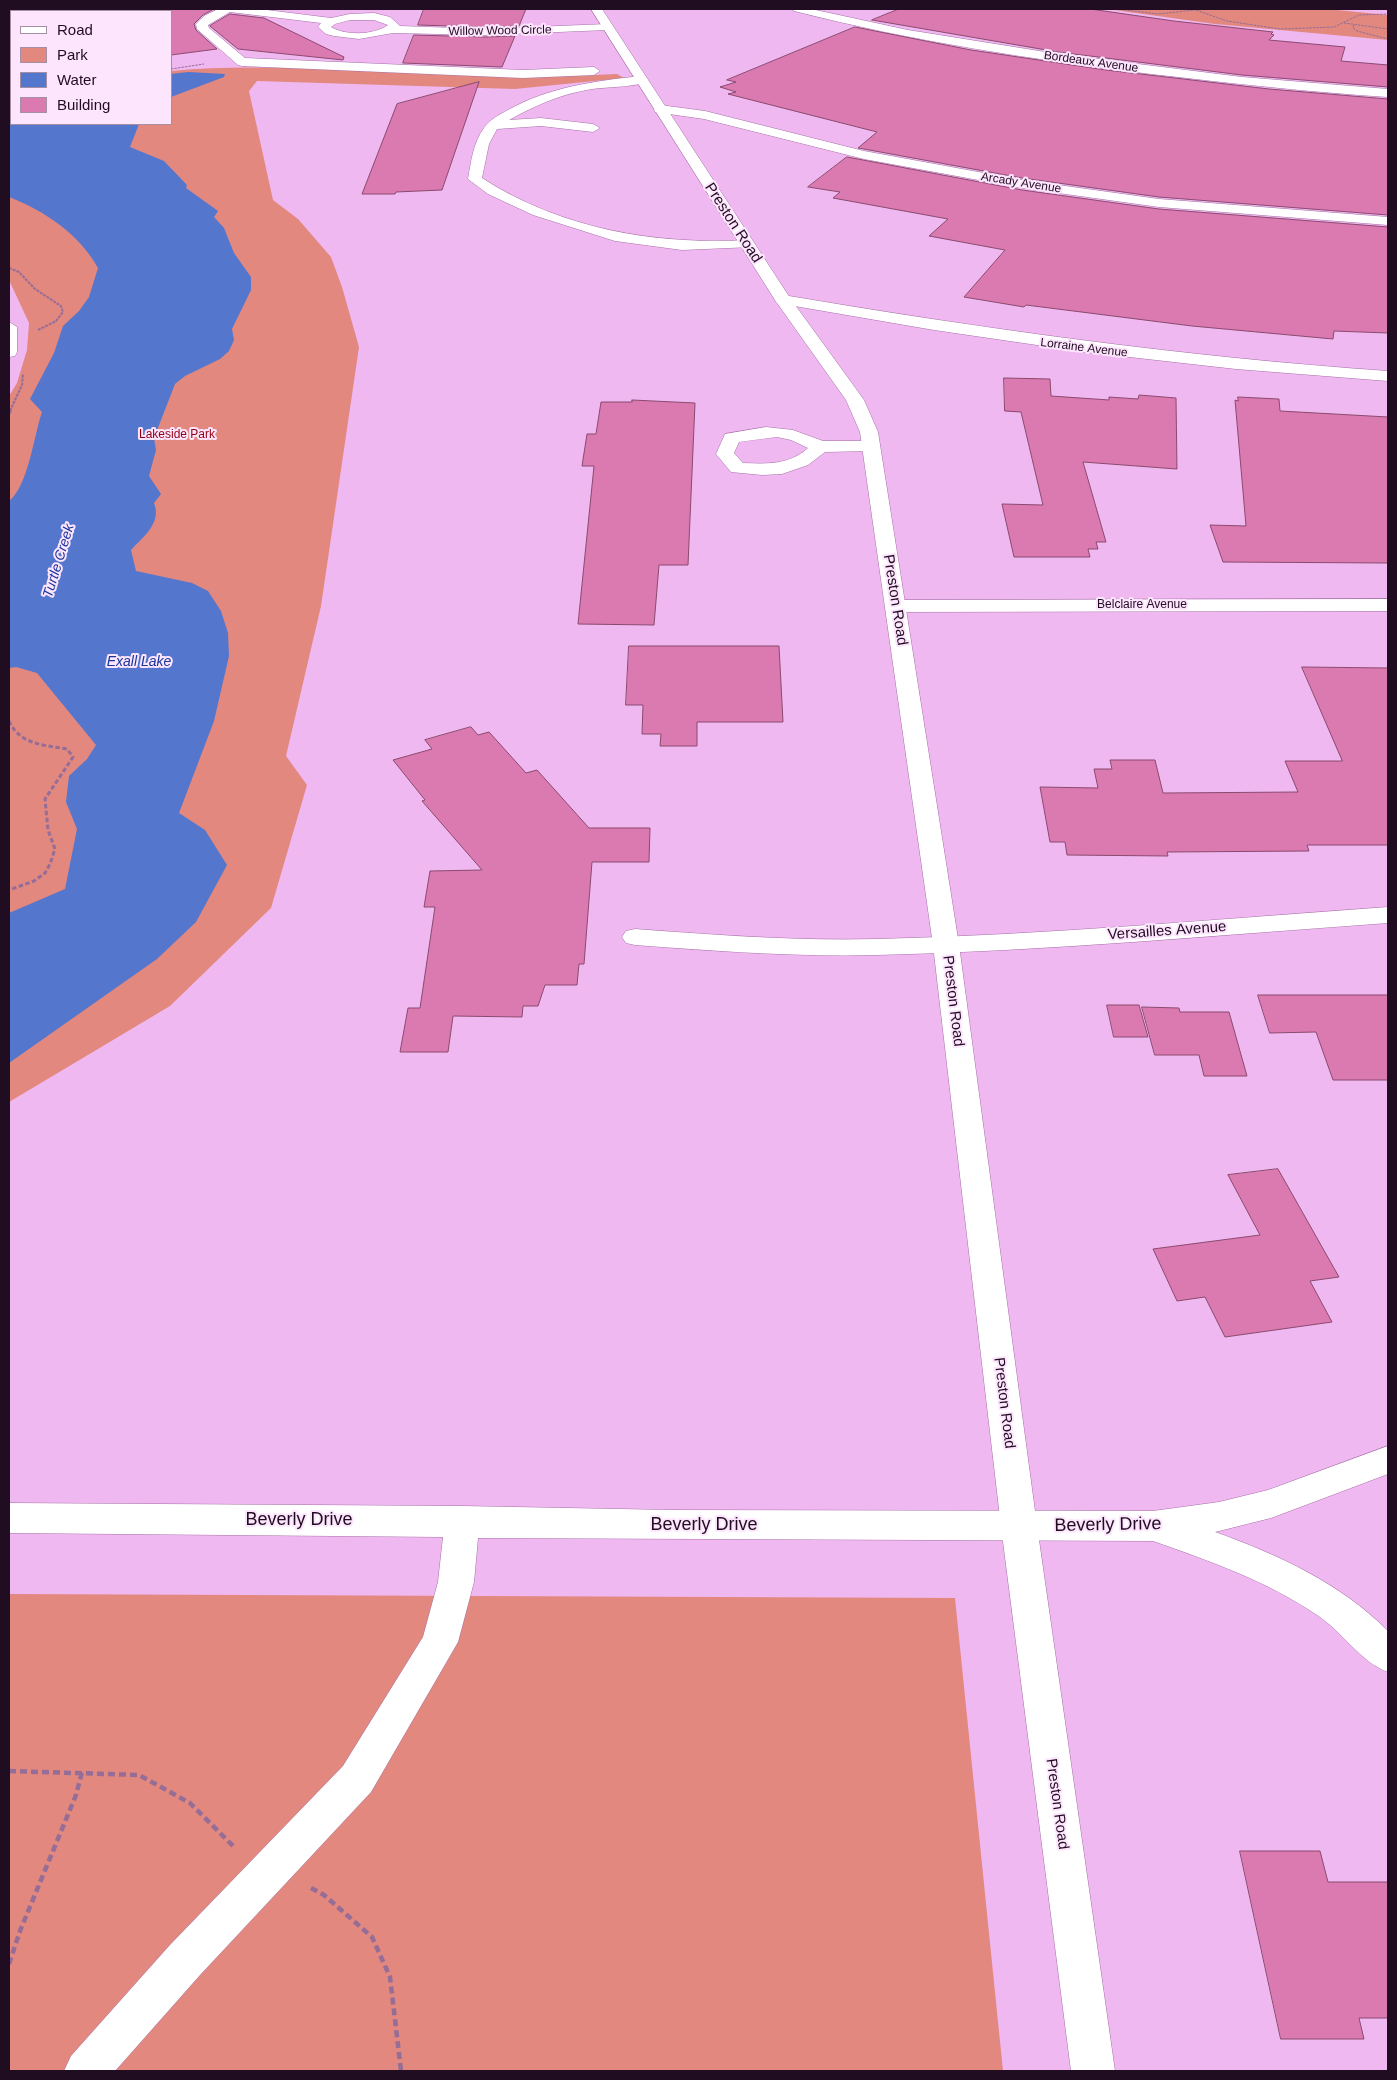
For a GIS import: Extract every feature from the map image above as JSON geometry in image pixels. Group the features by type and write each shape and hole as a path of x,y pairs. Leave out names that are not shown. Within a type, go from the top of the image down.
{"street":[{"path":"226,9 208,18 202,24 203,29 242,62 523,74 624,72"},
{"path":"234,9 331,21 350,17 372,17 394,22 392,29"},
{"name":"Bordeaux Avenue","path":"798,9 911,34 1052,57 1244,81 1388,93"},
{"name":"Preston Road","path":"602,18 624,72 660,109 783,300 855,400 868,432 896,606 946,945 1019,1526 1093,2071"},
{"name":"Willow Wood Circle","path":"331,21 324,28 332,33 342,35 376,34 392,29 485,32 602,18"},
{"path":"624,72 592,85 553,94 516,110 493,126 482,146 474,179 509,201 606,234 658,244 703,247 747,244"},
{"name":"Arcady Avenue","path":"660,109 705,115 828,147 1022,184 1178,205 1388,221"},
{"path":"493,126 541,122 593,128"},
{"name":"Lorraine Avenue","path":"783,300 959,330 1062,345 1158,357 1388,376"},
{"path":"9,327 9,352"},
{"path":"820,447 871,446"},
{"name":"Belclaire Avenue","path":"896,606 1388,605"},
{"name":"Versailles Avenue","path":"636,937 738,945 876,947 946,945 1388,916"},
{"name":"Beverly Drive","path":"9,1518 1153,1526 1219,1517 1270,1504 1388,1460"},
{"path":"86,2071 186,1960 357,1778 440,1642 456,1582 462,1521"},
{"path":"1153,1526 1221,1548 1302,1586 1352,1620 1388,1656"}],"path":[{"path":"1117,9 1158,14 1195,9 1227,22 1265,28 1320,28 1340,25 1357,15 1388,14"},
{"path":"1344,23 1388,29"},
{"path":"1355,24 1353,28 1357,31 1388,39"},
{"path":"9,721 12,732 22,740 67,749 73,757 45,799 48,830 55,849 50,864 45,873 34,881 9,890"},
{"path":"9,1964 20,1931 76,1795 82,1772"}],"green space":[{"name":"Lakeside Park","path":"9,9 113,9 10,10 10,125 172,125 172,71 195,69 290,68 521,76 617,74 624,78 515,89 257,81 249,91 273,200 298,219 331,257 342,287 359,347 321,606 286,756 307,785 271,908 170,1006 9,1102 9,396 17,383 27,350 29,323 9,280"},
{"path":"1107,9 1327,9 1388,15 1388,40 1215,24"},
{"path":"9,1594 955,1598 1003,2071 9,2071"}],"water":[{"path":"188,72 225,74 224,77 172,97 172,74"},
{"name":"Exall Lake","path":"9,92 10,125 139,125 130,147 164,161 187,185 186,188 218,211 214,217 224,228 234,253 251,277 251,290 232,329 234,340 229,351 220,359 185,376 175,384 154,438 156,450 149,476 161,494 154,503 155,517 146,535 131,550 136,571 192,583 208,591 221,611 228,633 229,656 214,721 179,813 205,830 227,865 196,922 157,959 9,1063 9,913 65,889 77,829 66,802 69,776 87,759 96,745 37,673 16,667 9,668 9,501 16,494 26,473 42,412 30,399 54,353 63,326 79,311 89,297 98,268 81,245 60,225 35,209 9,197"}],"building":[{"path":"214,9 203,15 194,24 196,30 217,49 172,55 171,10"},
{"path":"424,9 526,9 519,26 485,27 418,25"},
{"path":"899,9 1090,9 1273,32 1271,34 1274,35 1269,40 1345,47 1341,61 1388,65 1388,87 1242,75 1058,52 872,20"},
{"path":"230,14 264,18 344,57 343,60 238,49 210,26"},
{"path":"855,27 971,50 1106,70 1269,89 1388,99 1388,215 1159,197 1022,178 858,148 877,132 728,94 736,92 720,87 736,82 727,80"},
{"path":"414,35 515,36 502,67 403,63"},
{"path":"479,82 442,190 396,192 395,194 362,194 397,104"},
{"path":"847,157 1022,190 1159,209 1388,227 1388,333 1334,331 1333,339 1192,326 1026,305 1024,307 964,297 1005,250 929,236 948,219 833,198 840,192 808,187"},
{"path":"1004,378 1050,379 1051,396 1109,400 1109,397 1138,399 1139,395 1176,398 1177,469 1083,462 1106,542 1096,542 1098,549 1088,549 1090,557 1014,557 1002,504 1043,505 1021,412 1005,411"},
{"path":"1238,397 1279,399 1280,411 1388,417 1388,563 1223,562 1210,525 1246,526 1235,400 1238,401"},
{"path":"632,400 695,403 688,565 659,565 654,625 578,624 594,466 582,466 587,434 596,434 601,402 632,402"},
{"path":"629,646 779,646 783,722 697,722 697,746 660,746 661,734 642,734 643,705 626,705"},
{"path":"1302,667 1388,668 1388,845 1307,845 1309,851 1167,852 1168,856 1067,855 1065,842 1050,842 1040,787 1098,788 1094,769 1112,769 1110,760 1155,760 1163,793 1298,792 1285,761 1342,761"},
{"path":"471,727 478,735 489,732 526,773 537,770 589,828 650,828 649,862 592,862 584,964 579,964 577,985 545,985 538,1006 523,1006 522,1017 453,1016 448,1052 400,1052 408,1008 420,1008 435,907 424,907 430,871 482,870 422,801 425,800 393,760 432,749 425,740"},
{"path":"1258,995 1388,995 1388,1080 1333,1080 1316,1032 1270,1033"},
{"path":"1107,1005 1139,1005 1148,1037 1114,1037"},
{"path":"1142,1007 1179,1008 1180,1012 1229,1012 1247,1076 1204,1076 1199,1055 1155,1055"},
{"path":"1278,1169 1339,1277 1310,1281 1332,1322 1225,1337 1205,1297 1177,1301 1153,1249 1260,1235 1228,1175"},
{"path":"1240,1851 1320,1851 1328,1882 1388,1882 1388,2018 1359,2018 1364,2039 1281,2039"}],"waterway":[{"name":"Turtle Creek","path":"10,50 10,59"}]}
